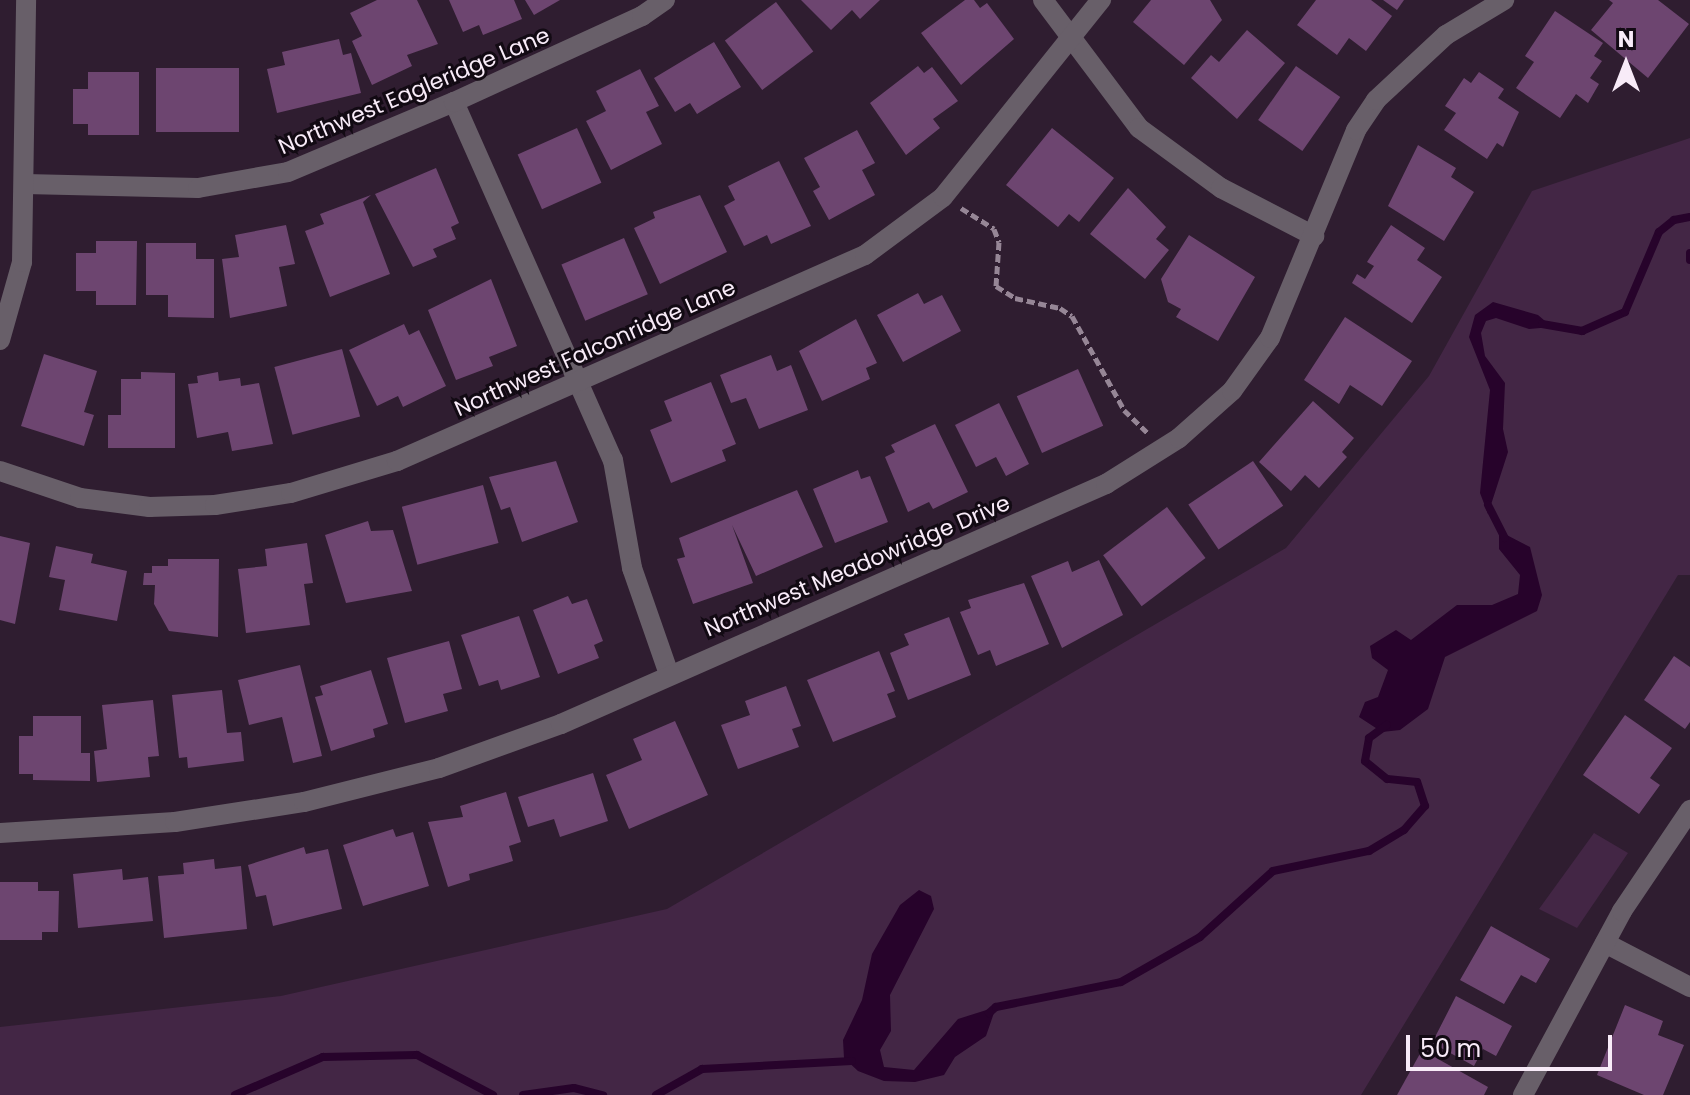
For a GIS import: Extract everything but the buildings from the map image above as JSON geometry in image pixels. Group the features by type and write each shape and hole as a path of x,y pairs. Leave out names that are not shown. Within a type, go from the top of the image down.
{"street":[{"path":"0,340 22,262 26,0"},
{"name":"Northwest Eagleridge Lane","path":"25,184 198,188 241,183 288,172 454,102 642,16 665,0"},
{"path":"1043,0 1109,94 1170,155 1269,217 1314,236"},
{"name":"Northwest Falconridge Lane","path":"0,471 80,498 149,507 215,505 291,493 397,461 865,255 943,197 1101,0"},
{"name":"Northwest Meadowridge Drive","path":"0,833 175,822 304,802 439,768 561,724 1106,484 1156,453 1232,391 1263,349 1294,290 1356,130 1376,100 1446,35 1504,0"},
{"path":"454,102 613,460 632,568 669,674"},
{"path":"1523,1095 1605,943 1690,810"},
{"path":"1605,943 1690,987"}],"path":[{"path":"943,197 994,229 999,242 994,275 1003,292 1060,308 1072,316 1090,355 1124,410 1146,428 1156,453"}],"shaded area":[{"path":"1690,138 1690,575 1678,575 1361,1095 0,1095 0,1027 281,996 667,909 1286,548 1429,376 1532,191"},
{"path":"1493,302 1538,315 1552,327 1529,329 1496,318 1486,321 1481,333 1485,356 1505,383 1503,429 1508,452 1488,514 1480,493 1490,390 1469,337 1475,315"},
{"path":"1499,531 1530,547 1542,595 1537,611 1445,657 1428,709 1400,730 1382,732 1359,717 1365,702 1378,697 1388,670 1372,658 1370,646 1396,630 1411,640 1457,605 1492,605 1518,594 1520,575 1499,549"},
{"path":"1594,833 1628,853 1577,928 1539,909"},
{"path":"919,890 931,896 934,909 890,995 891,1031 880,1050 884,1067 914,1070 958,1019 996,1007 986,1036 955,1057 944,1075 915,1082 884,1081 858,1071 844,1058 843,1040 862,1000 872,954 900,905"}],"waterway":[{"path":"1542,324 1582,331 1625,312 1659,232 1674,220 1690,217"},
{"path":"1690,253 1690,260"},
{"path":"1488,505 1505,538"},
{"path":"989,1013 996,1007 1121,982 1200,937 1273,871 1369,851 1404,830 1425,806 1417,782 1387,779 1365,761 1369,738 1387,725"},
{"path":"235,1095 323,1057 417,1055 493,1095"},
{"path":"656,1095 702,1069 852,1061"},
{"path":"523,1095 574,1088 603,1095"}]}
